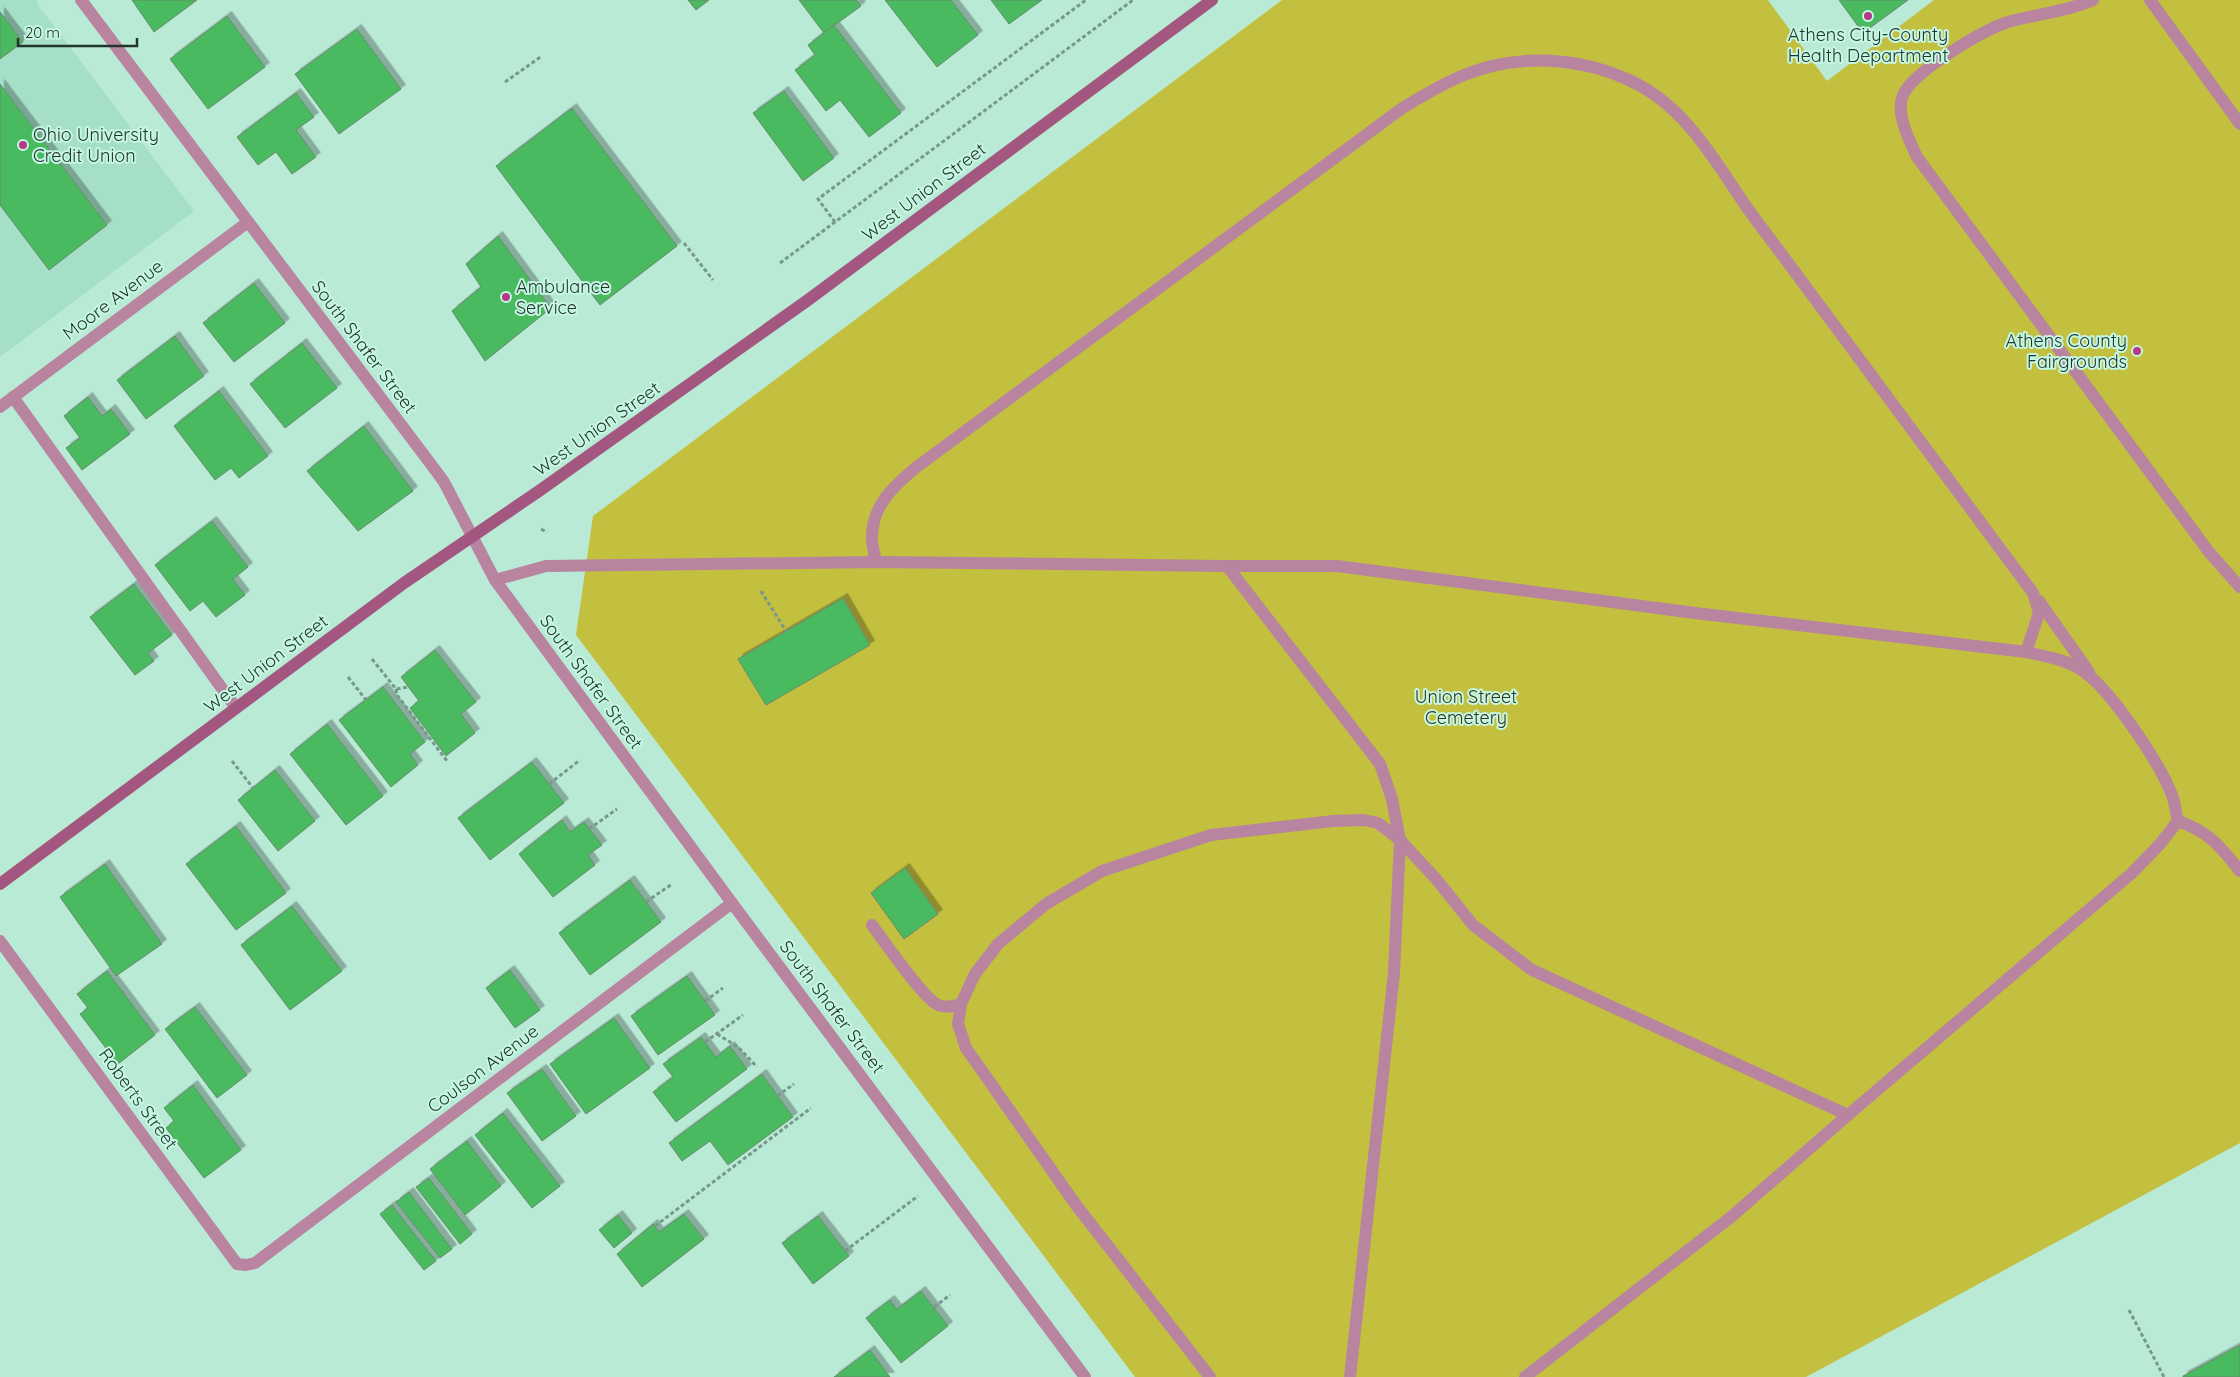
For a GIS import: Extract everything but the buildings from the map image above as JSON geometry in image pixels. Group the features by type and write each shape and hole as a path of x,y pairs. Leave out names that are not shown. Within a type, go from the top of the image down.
{"main road":[{"name":"West Union Street","path":"0,884 404,583 474,537 808,300 1212,0"}],"street":[{"name":"South Shafer Street","path":"81,0 436,471 474,537 495,580 732,903 1085,1377"},
{"path":"2093,0 2077,7 2036,14 2005,23 1951,52 1924,71 1903,96 1902,113 1905,131 1923,165 2209,552 2240,587"},
{"path":"2150,0 2240,124"},
{"path":"876,562 872,536 877,511 890,489 914,469 1401,109 1434,89 1466,74 1503,64 1542,60 1577,64 1632,82 1668,106 1699,137 1748,209 2146,747 2173,798 2178,820 2160,844 2132,873 1731,1217 1526,1377"},
{"name":"Moore Avenue","path":"0,407 248,222"},
{"path":"12,397 236,708"},
{"path":"495,580 546,566 876,562 1337,566 1695,613 2026,652 2069,663 2081,669 2095,680"},
{"path":"1227,566 1380,764 1392,799 1400,840 1394,973 1350,1377"},
{"path":"2026,652 2039,613 2033,593"},
{"path":"1210,1377 1076,1205 966,1048 958,1024 961,1004 975,974 998,944 1046,904 1102,871 1211,835 1333,821 1371,820 1378,823 1400,840 1437,880 1473,925 1532,970 1848,1115"},
{"path":"2178,820 2194,826 2218,843 2240,871"},
{"name":"Coulson Avenue","path":"255,1263 732,903"},
{"path":"872,925 926,995 938,1005 954,1006 961,1004"},
{"name":"Roberts Street","path":"0,941 237,1264 246,1266 255,1263"}],"path":[{"path":"835,222 818,200 1086,0"},
{"path":"780,263 1133,0"},
{"path":"505,82 542,56"},
{"path":"684,243 713,280"},
{"path":"541,529 546,532"},
{"path":"757,584 786,631"},
{"path":"372,659 447,762"},
{"path":"348,677 366,700"},
{"path":"396,690 408,687"},
{"path":"549,784 580,760"},
{"path":"232,761 252,788"},
{"path":"589,829 617,809"},
{"path":"646,902 672,884"},
{"path":"705,1001 723,988"},
{"path":"705,1042 743,1015"},
{"path":"717,1034 738,1047 757,1067"},
{"path":"777,1096 794,1084"},
{"path":"655,1226 811,1108"},
{"path":"844,1251 902,1208"},
{"path":"934,1307 950,1295"},
{"path":"2128,1310 2164,1377"}],"shaded area":[{"path":"0,0 37,0 38,5 194,211 0,357"}],"green space":[{"name":"Union Street Cemetery","path":"1282,0 1768,0 1827,81 1934,0 2240,0 2240,1143 1806,1377 1135,1377 576,635 593,516"}],"place":[{"name":"Athens City-County Health Department","path":"1868,16"},
{"name":"Ohio University Credit Union","path":"23,145"},
{"name":"Ambulance Service","path":"506,297"},
{"name":"Athens County Fairgrounds","path":"2137,351"}]}
